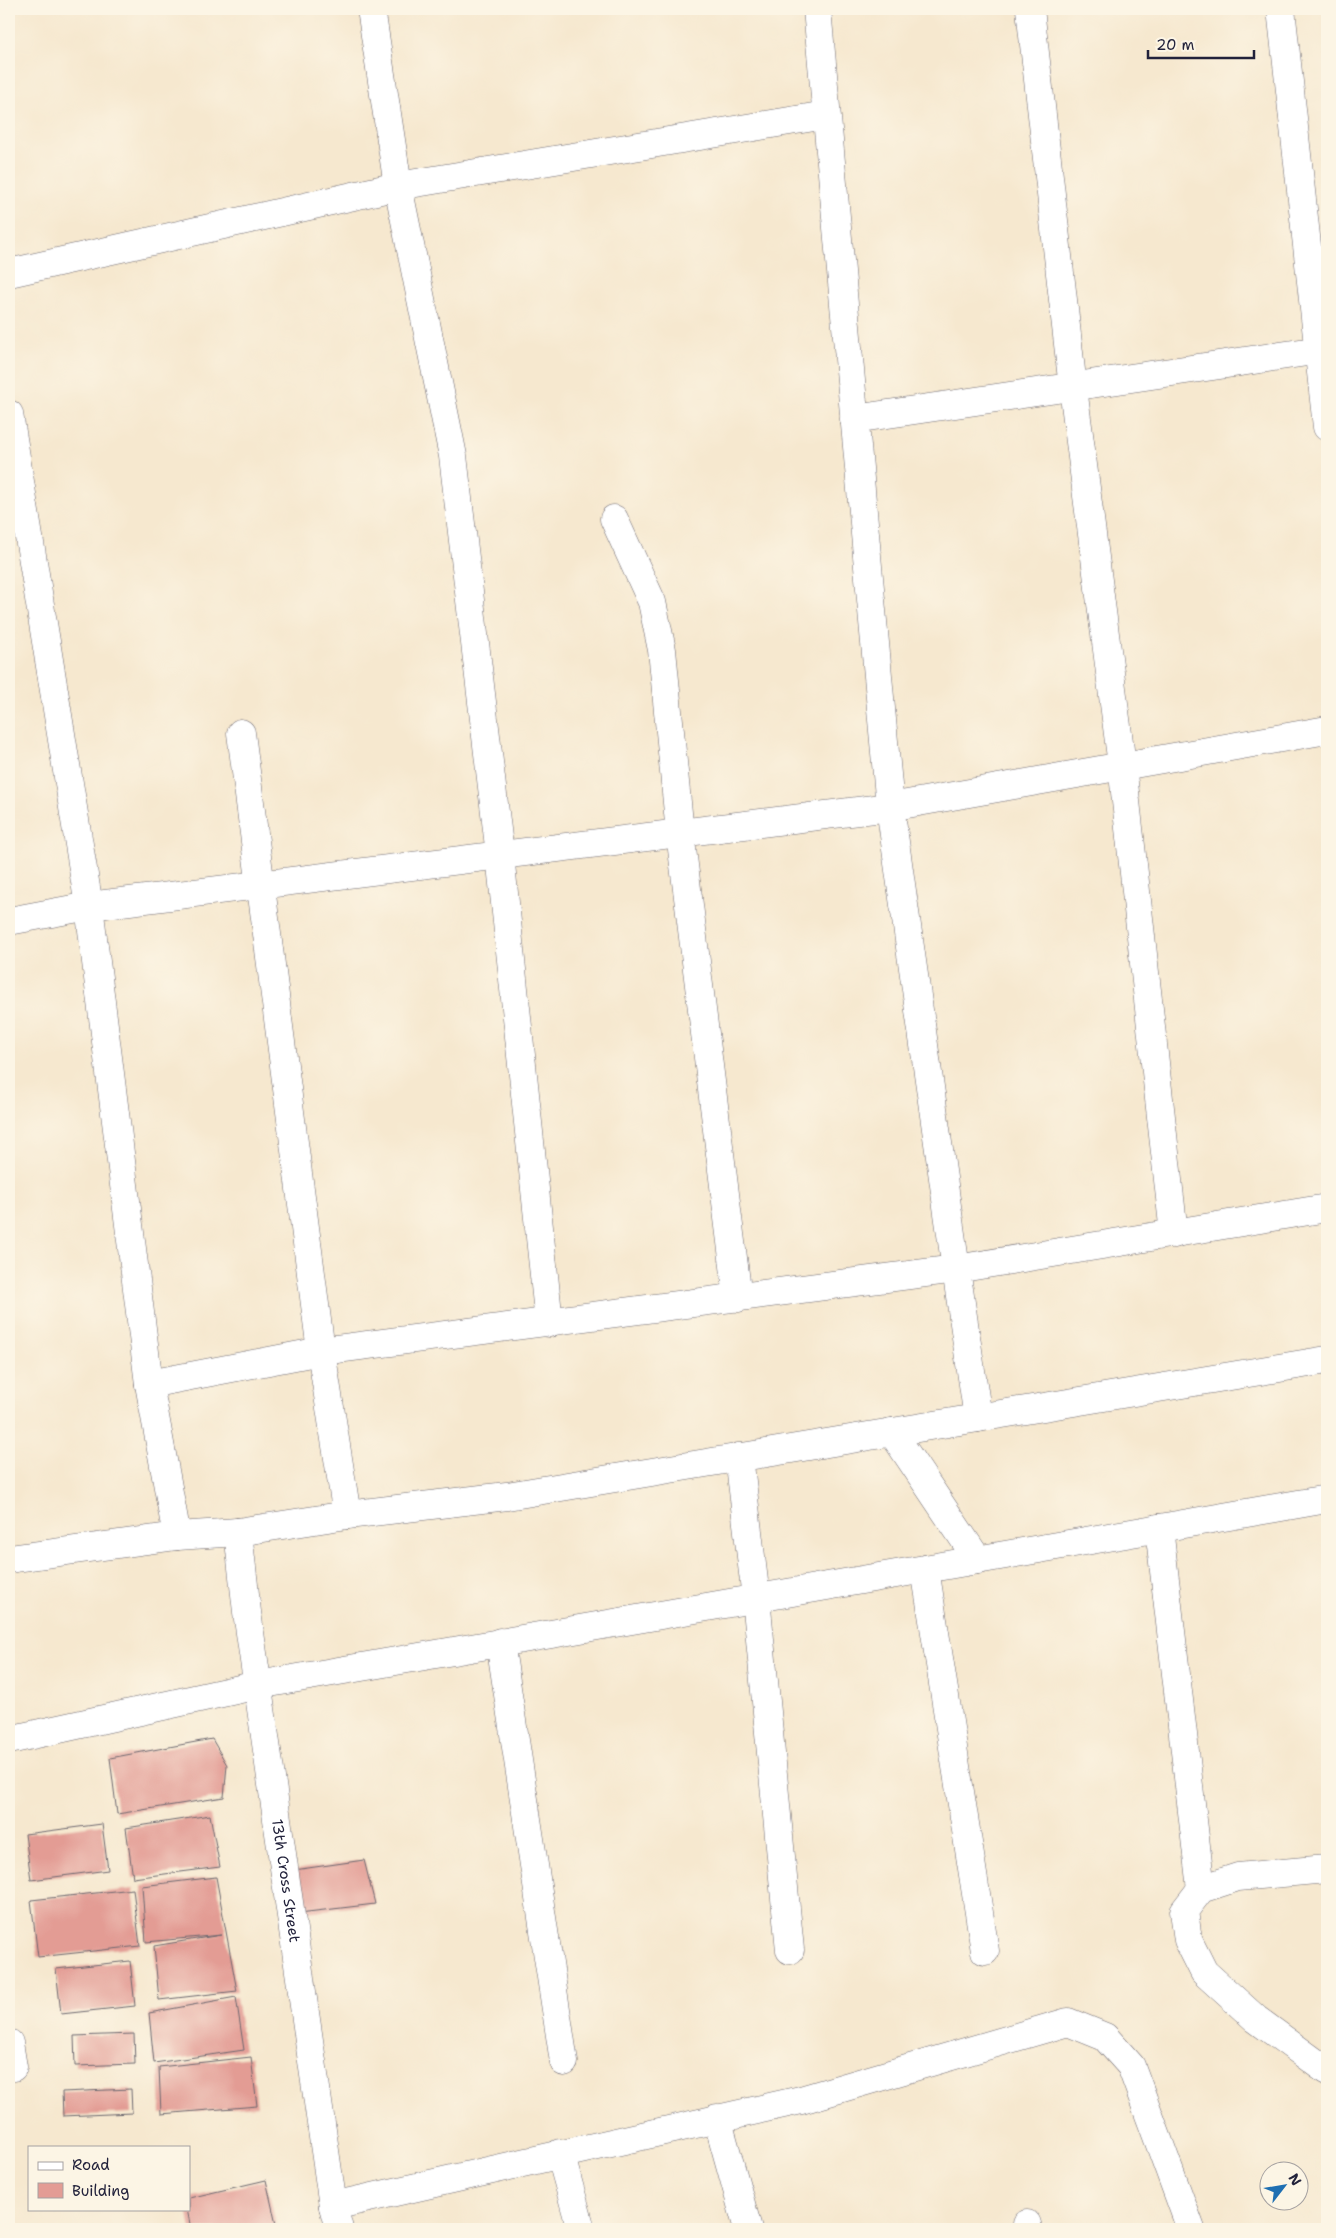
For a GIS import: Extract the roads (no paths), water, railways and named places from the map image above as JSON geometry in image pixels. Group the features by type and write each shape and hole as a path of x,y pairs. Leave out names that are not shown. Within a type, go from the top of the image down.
{"street":[{"path":"371,9 398,186 453,456 500,855 549,1323"},
{"path":"816,9 890,806 978,1418"},
{"path":"1030,9 1073,388 1122,765 1174,1234"},
{"path":"1281,9 1323,350 1327,427"},
{"path":"9,273 398,186 826,114"},
{"path":"854,420 1323,350"},
{"path":"9,414 89,906 149,1384 176,1536"},
{"path":"614,519 652,602 662,650 680,833 738,1298"},
{"path":"9,922 89,906 890,806 1327,730"},
{"path":"241,733 321,1351 346,1515"},
{"path":"149,1384 321,1351 956,1269 1327,1208"},
{"path":"9,1559 176,1536 238,1532 346,1515 507,1496 1327,1360"},
{"path":"892,1432 978,1560"},
{"path":"739,1457 756,1598 790,1950"},
{"path":"9,1740 258,1685 1327,1500"},
{"path":"1159,1528 1201,1889"},
{"name":"13th Cross Street","path":"238,1532 258,1685 336,2218"},
{"path":"925,1569 985,1950"},
{"path":"500,1642 564,2062"},
{"path":"1327,1869 1238,1877 1201,1889 1184,1911 1188,1940 1204,1972 1256,2019 1327,2072"},
{"path":"336,2218 560,2153 801,2100 1068,2022 1105,2037 1131,2066 1191,2229"},
{"path":"717,2118 748,2229"},
{"path":"560,2153 581,2229"}]}
